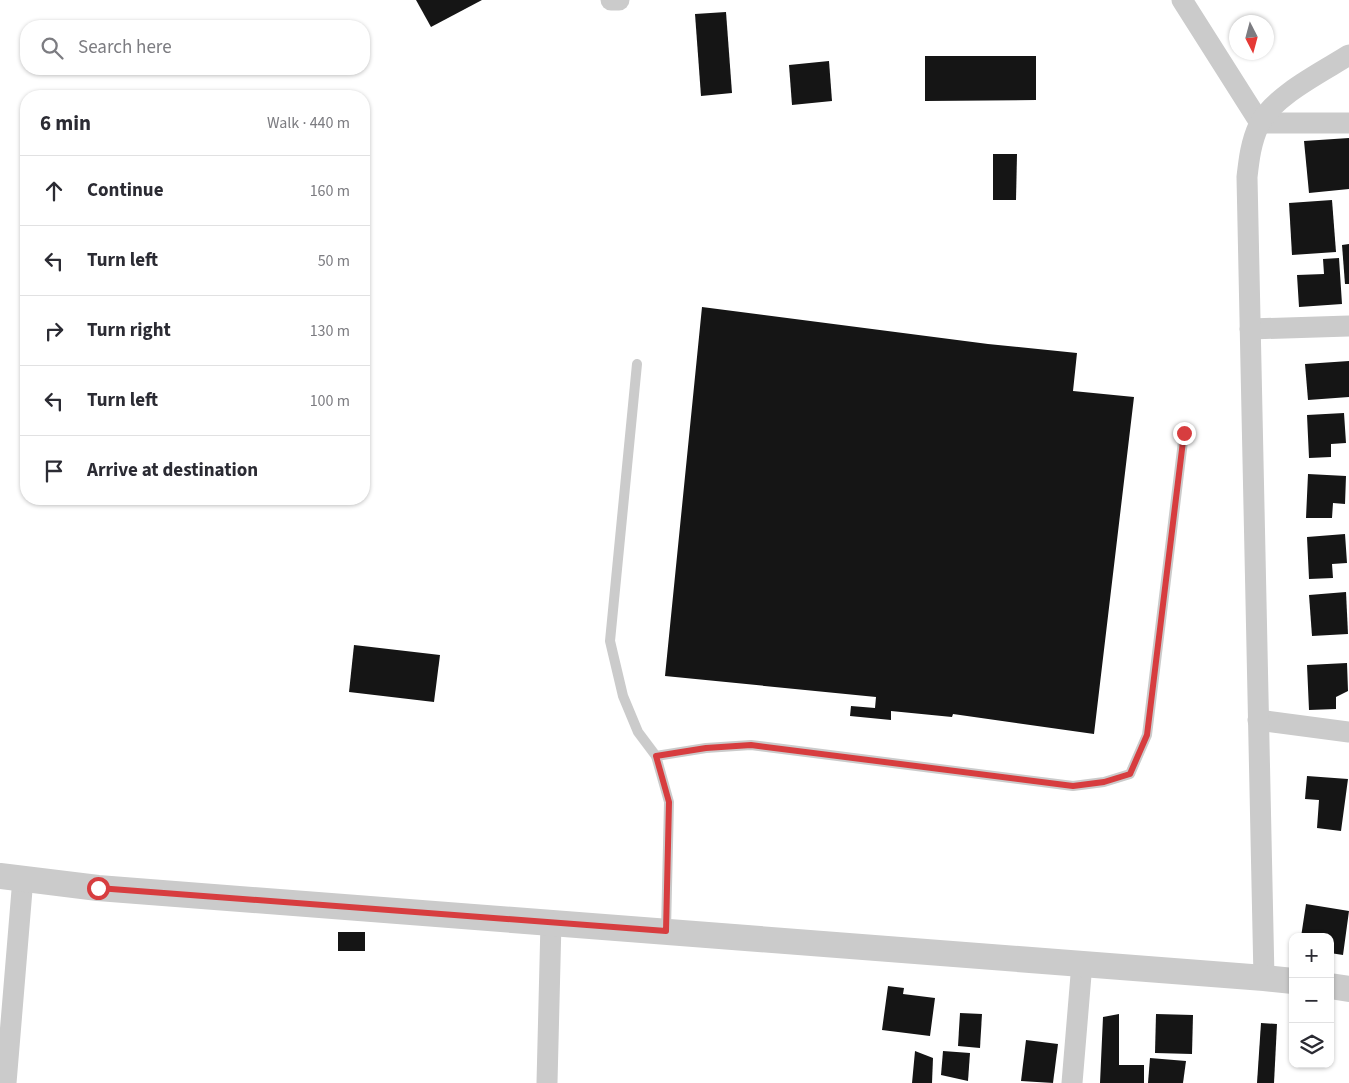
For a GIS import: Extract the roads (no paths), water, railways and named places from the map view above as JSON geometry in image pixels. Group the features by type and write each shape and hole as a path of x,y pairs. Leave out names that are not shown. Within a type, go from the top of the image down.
{"street":[{"path":"611,0 619,0"},
{"path":"1182,0 1260,123"},
{"path":"1264,978 1246,177 1250,151 1260,123 1278,100 1349,54"},
{"path":"1260,123 1349,123"},
{"path":"1250,329 1349,326"},
{"path":"1258,720 1349,732"},
{"path":"6,1083 12,877 98,888 1289,981"},
{"path":"547,1083 551,922"},
{"path":"1072,1083 1082,963"},
{"path":"1334,987 1349,989"}],"lane":[{"path":"637,364 610,641 623,696 638,732 656,756 669,802 666,931"},
{"path":"656,756 706,748 751,745 1073,786 1104,782 1130,774 1147,735 1184,433"}]}
